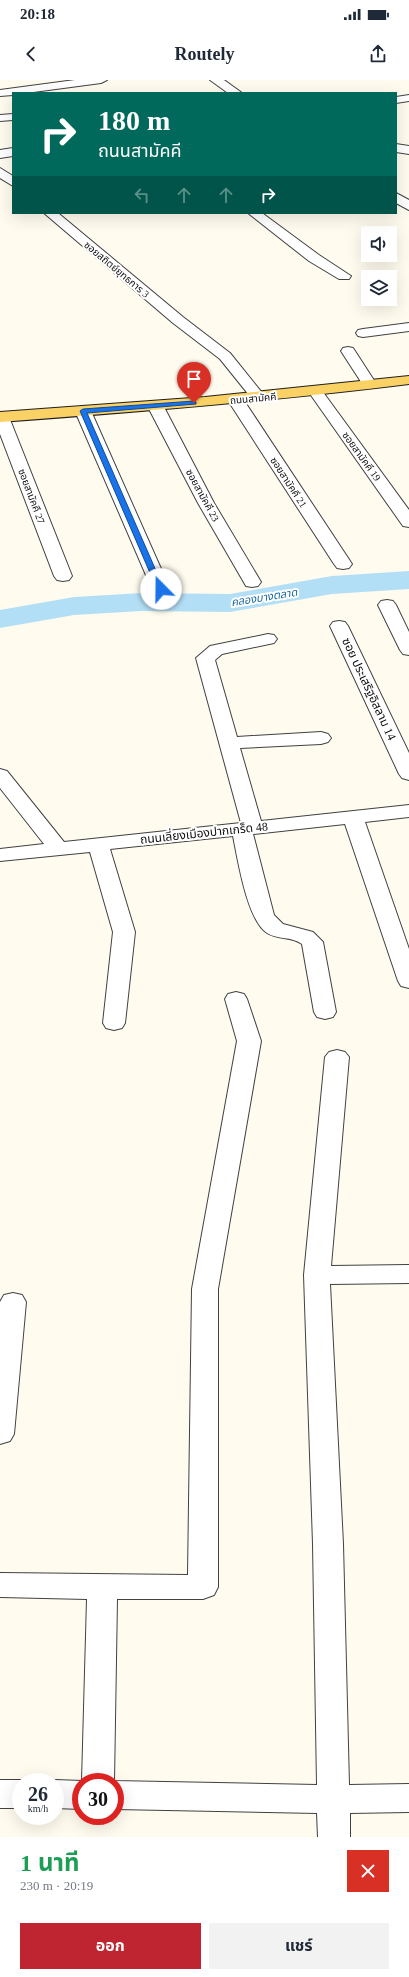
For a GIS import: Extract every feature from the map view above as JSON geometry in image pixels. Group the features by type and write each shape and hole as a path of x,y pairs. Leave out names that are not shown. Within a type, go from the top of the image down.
{"main road":[{"name":"ถนนสามัคคี","path":"0,417 156,407 409,380"}],"street":[{"path":"0,93 101,80"},
{"path":"216,80 234,92"},
{"path":"78,83 91,92"},
{"path":"397,100 409,98"},
{"path":"0,118 12,117"},
{"path":"397,148 409,150"},
{"path":"0,154 12,152"},
{"path":"0,172 12,181"},
{"path":"397,198 409,206"},
{"name":"ซอยสถิตย์ยุทธการ 3","path":"51,214 183,324 229,360 258,397"},
{"path":"255,214 314,258 344,276"},
{"path":"363,333 402,328 409,341"},
{"path":"348,351 370,385"},
{"name":"ซอยสามัคคี 19","path":"315,391 409,522"},
{"name":"ซอยสามัคคี 21","path":"235,399 343,564"},
{"name":"ซอยสามัคคี 23","path":"156,407 206,503 252,582"},
{"path":"83,411 161,589"},
{"name":"ซอยสามัคคี 27","path":"0,417 63,576"},
{"path":"387,605 409,650"},
{"name":"ซอย ประเสริฐอิสลาม 14","path":"339,626 409,774"},
{"path":"268,639 216,650 205,658 228,743 247,828 263,915 270,927 281,932 304,934 312,942 325,1012"},
{"path":"228,743 321,738"},
{"path":"0,775 59,849"},
{"name":"ถนนเลี่ยงเมืองปากเกร็ด 48","path":"0,856 98,844 409,811"},
{"path":"353,817 399,922 409,981"},
{"path":"98,844 124,932 114,1024"},
{"path":"0,1584 102,1587 203,1587 205,1289 249,1041 236,999"},
{"path":"334,1837 328,1544 317,1275 337,1057"},
{"path":"317,1275 409,1274"},
{"path":"0,1434 13,1302"},
{"path":"98,1773 102,1587"},
{"path":"0,1794 12,1794"},
{"path":"124,1795 333,1799 409,1798"}],"waterway":[{"name":"คลองบางตลาด","path":"0,619 74,606 142,602 230,603 332,585 409,580"}],"route":[{"path":"161,589 83,411 156,407 194,403"}]}
